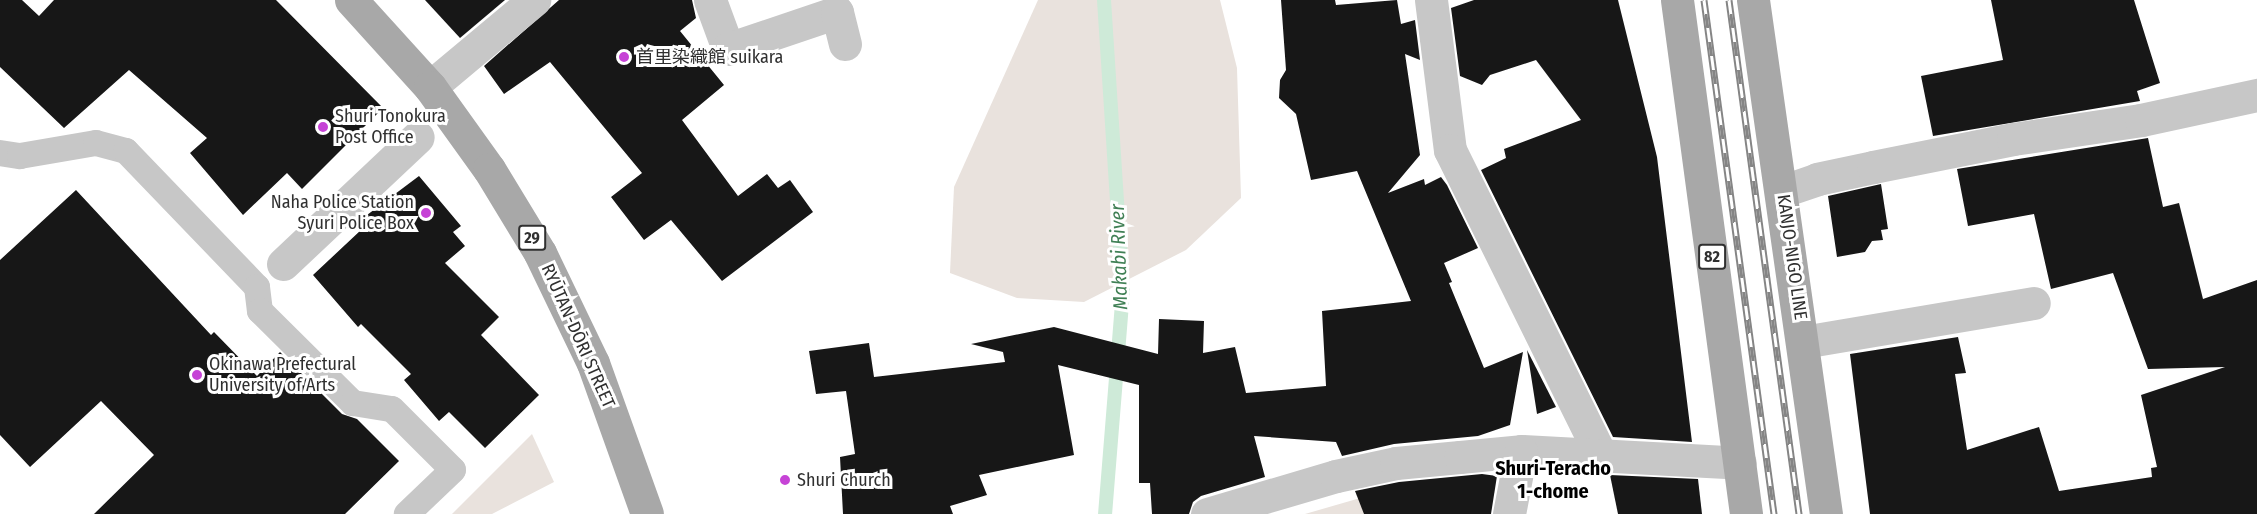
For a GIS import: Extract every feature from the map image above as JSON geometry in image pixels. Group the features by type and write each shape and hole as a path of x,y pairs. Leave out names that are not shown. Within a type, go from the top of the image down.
{"main road":[{"name":"RYŪTAN-DŌRI STREET","path":"351,0 430,87 494,177 566,301 613,413 647,514"},
{"name":"82","path":"1677,0 1746,514"},
{"name":"KANJO-NIGO LINE","path":"1754,0 1783,191 1826,514"}],"street":[{"path":"430,87 534,0"},
{"path":"710,0 728,49 837,6 845,44"},
{"path":"1431,0 1450,150 1600,453"},
{"path":"1783,191 1817,179 1872,167 2013,139 2141,120 2257,95"},
{"path":"283,264 418,137"},
{"path":"1803,342 2034,303"},
{"path":"1509,514 1521,451"},
{"path":"1207,514 1336,476 1396,463 1521,451 1600,453 1740,463"}],"lane":[{"path":"0,153 20,156 96,142 126,151 257,287 260,311 353,402 392,409 453,470 407,514"},
{"path":"257,287 283,264"}],"shaded area":[{"path":"1038,0 1220,0 1237,68 1241,198 1186,250 1084,302 1017,298 950,273 954,187"},
{"path":"532,434 554,482 492,514 452,514"},
{"path":"1381,492 1383,514 1305,514"}],"building":[{"path":"0,0 22,0 39,16 54,0 276,0 383,108 302,189 287,173 243,215 190,153 207,138 129,70 64,128 0,67"},
{"path":"425,0 505,0 460,38"},
{"path":"559,0 692,0 696,18 680,31 724,85 682,120 738,196 767,174 778,188 790,180 813,212 722,281 671,220 644,240 611,197 642,173 550,62 504,94 484,66"},
{"path":"1281,0 1335,0 1336,5 1397,0 1401,24 1415,20 1420,60 1405,54 1420,155 1388,193 1424,179 1425,185 1441,177 1447,185 1478,248 1444,263 1452,282 1449,283 1484,368 1523,352 1510,425 1478,436 1394,444 1342,456 1336,442 1254,436 1265,477 1201,496 1193,502 1189,514 1152,514 1150,483 1139,483 1139,385 1058,365 1074,455 979,475 987,495 950,506 953,514 843,514 840,457 855,454 846,391 816,394 809,351 869,343 874,377 1005,362 1003,352 971,344 1054,327 1158,354 1159,319 1204,321 1203,353 1235,347 1246,393 1326,386 1322,311 1411,301 1357,171 1311,180 1296,114 1279,98 1280,80 1286,70"},
{"path":"1474,0 1618,0 1657,157 1692,442 1613,437 1481,170 1506,158 1504,149 1581,120 1536,60 1490,75 1482,85 1460,76 1451,8"},
{"path":"1991,0 2134,0 2160,83 2137,91 2140,101 1933,136 1921,76 2003,60"},
{"path":"2148,138 2163,207 2179,203 2203,299 2257,280 2257,514 1870,514 1850,354 1958,337 1966,373 1955,374 1967,450 2039,427 2059,491 2152,477 2151,468 2157,467 2141,395 2225,367 2148,369 2113,273 2051,289 2034,214 1968,226 1957,169"},
{"path":"419,176 461,226 453,232 465,246 445,263 499,317 481,335 539,395 485,448 449,412 439,421 404,380 411,374 361,324 358,327 313,275 361,230 355,224"},
{"path":"1881,184 1888,229 1881,230 1883,240 1872,241 1865,252 1837,257 1828,196"},
{"path":"76,190 211,335 214,332 257,376 280,352 342,414 357,419 399,461 345,514 94,514 154,455 101,401 30,467 0,435 0,260"},
{"path":"1527,350 1556,407 1537,414"},
{"path":"1482,474 1497,476 1491,514 1364,514 1355,491 1399,482"},
{"path":"1610,475 1698,479 1702,514 1618,514"}],"waterway":[{"name":"Makabi River","path":"1104,0 1123,291 1105,514"}],"railway":[{"path":"1704,0 1774,514"},
{"path":"1729,0 1799,514"}],"place":[{"name":"首里染織館 suikara","path":"624,57"},
{"name":"Shuri Tonokura Post Office","path":"323,127"},
{"name":"Naha Police Station Syuri Police Box","path":"426,213"},
{"name":"Okinawa Prefectural University of Arts","path":"197,375"},
{"name":"Shuri Church","path":"785,480"}],"district":[{"name":"Shuri-Teracho 1-chome","path":"1553,480"}]}
